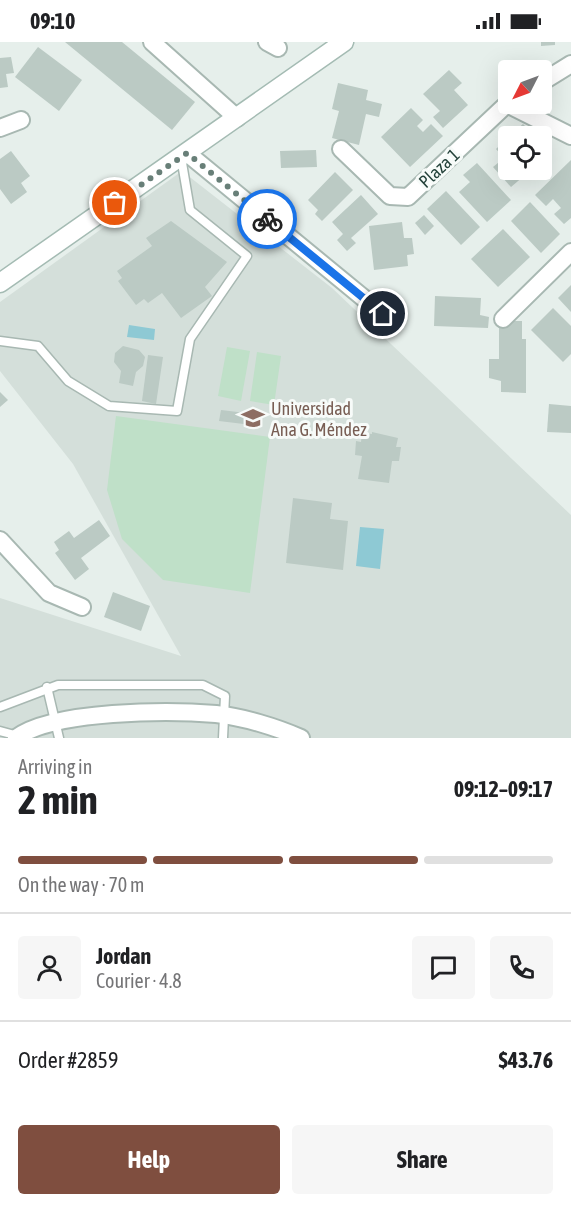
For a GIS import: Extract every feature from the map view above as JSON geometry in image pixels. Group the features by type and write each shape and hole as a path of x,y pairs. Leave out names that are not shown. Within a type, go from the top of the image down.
{"street":[{"path":"152,42 237,117"},
{"path":"0,284 344,42"},
{"path":"552,76 571,64"},
{"name":"Plaza 1","path":"341,149 390,196 408,197 498,112"},
{"path":"529,114 571,136"},
{"path":"0,128 21,120"},
{"path":"184,155 383,314"},
{"path":"503,319 571,252"},
{"path":"0,540 49,593 82,607"},
{"path":"16,738 44,725 58,730 125,712 225,716 301,738"}],"lane":[{"path":"0,341 38,346 68,381 109,406 177,411 190,339 248,256 190,210 184,155"},
{"path":"0,707 47,687 58,685 152,683 203,685 225,696 223,738"},
{"path":"47,687 58,730"},
{"path":"0,731 16,738"}],"shaded area":[{"name":"Universidad Ana G. Méndez","path":"182,171 332,288 571,515 571,738 0,738 0,598 181,656 73,464 0,371 0,302"}],"green space":[{"path":"227,347 250,351 241,401 218,396"},
{"path":"257,352 281,356 274,405 250,401"},
{"path":"116,416 270,437 250,593 163,580 122,539 107,490"}],"water":[{"path":"129,325 155,329 154,340 127,337"},
{"path":"360,527 384,529 380,569 356,566"}],"building":[{"path":"65,42 122,42 195,102 172,130"},
{"path":"541,42 555,42 555,45 541,46"},
{"path":"38,47 82,80 59,111 15,77"},
{"path":"11,57 14,73 6,74 8,87 0,88 0,58"},
{"path":"449,70 462,83 454,90 468,105 443,128 433,117 440,111 423,94"},
{"path":"338,83 368,90 366,100 382,104 379,117 366,114 359,145 332,138 339,111 332,109"},
{"path":"411,108 423,120 417,126 423,132 431,124 443,136 410,167 381,137"},
{"path":"316,150 317,167 281,168 280,151"},
{"path":"11,151 30,176 21,183 27,192 11,204 0,189 0,159"},
{"path":"571,160 571,218 564,224 554,214 561,208 553,199 546,206 535,195"},
{"path":"477,163 511,200 487,222 459,192 470,182 463,175"},
{"path":"498,163 498,173 493,167"},
{"path":"335,172 353,190 322,221 315,214 318,210 308,200"},
{"path":"505,180 519,180 511,187"},
{"path":"446,191 480,227 461,245 427,209"},
{"path":"361,195 378,214 351,238 356,243 347,251 337,240 343,234 332,222"},
{"path":"530,202 560,234 541,253 511,221"},
{"path":"424,215 434,226 425,235 415,223"},
{"path":"171,221 227,262 205,287 212,296 181,318 162,293 148,303 144,299 136,305 118,281 122,278 117,271 152,246 146,238"},
{"path":"402,222 404,238 412,238 414,254 407,255 408,266 374,270 369,226"},
{"path":"503,229 530,257 498,287 471,259"},
{"path":"571,285 571,312 558,298"},
{"path":"435,296 481,298 480,315 489,317 488,328 434,326"},
{"path":"553,308 571,326 571,354 563,362 531,330"},
{"path":"499,321 522,321 522,339 526,339 526,393 501,392 501,381 489,378 489,359 499,359"},
{"path":"123,346 139,350 145,357 143,366 136,372 133,386 119,383 121,371 114,362 115,353"},
{"path":"148,355 163,357 156,404 142,401"},
{"path":"0,392 8,400 0,407"},
{"path":"549,404 571,406 571,433 547,432"},
{"path":"221,410 254,414 252,425 219,421"},
{"path":"372,432 398,438 396,447 401,447 399,461 392,461 389,483 358,479 362,456 355,455 356,441 361,442 362,433 372,434"},
{"path":"293,498 332,503 330,519 348,521 343,570 286,563"},
{"path":"99,520 110,536 81,558 89,569 75,580 55,553 59,550 54,542 69,531 74,538"},
{"path":"113,592 150,606 141,631 104,617"}],"way so far":[{"path":"115,203 187,153 267,219"}],"place":[{"name":"Universidad Ana G. Méndez","path":"253,418"}],"route":[{"path":"267,219 383,314"}]}
